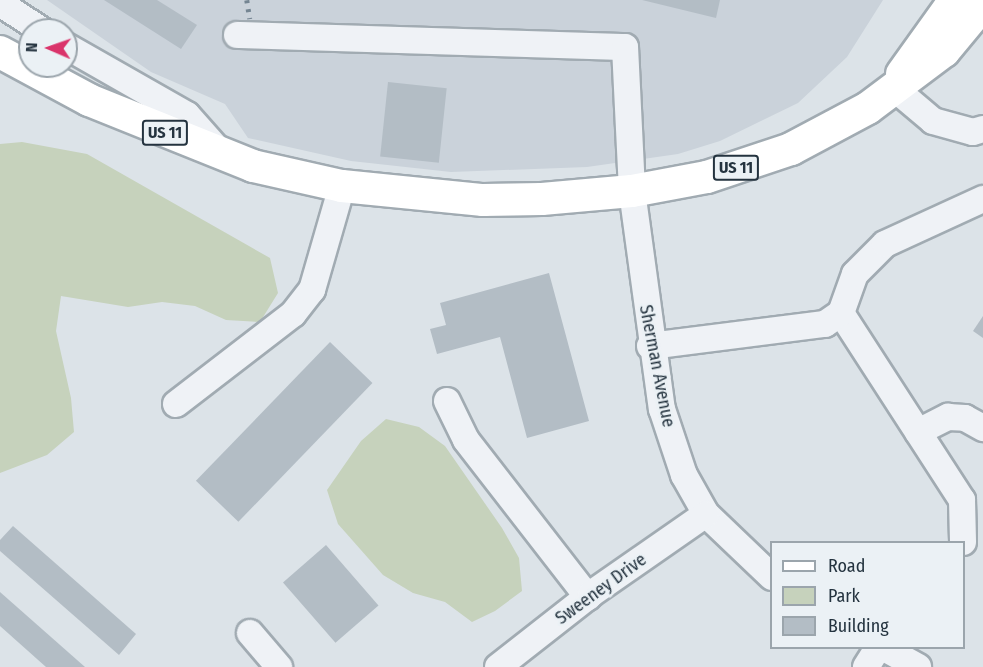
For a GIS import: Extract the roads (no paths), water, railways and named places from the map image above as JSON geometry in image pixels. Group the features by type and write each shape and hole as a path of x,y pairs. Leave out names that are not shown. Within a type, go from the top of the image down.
{"main road":[{"name":"US 11","path":"894,88 924,38 955,0"},
{"name":"US 11","path":"3,59 89,100 223,155 342,186 483,200 632,191 707,177 791,149 868,108 944,51 983,4"}],"street":[{"path":"0,3 23,18"},
{"name":"Sherman Avenue","path":"237,35 625,47 632,191 650,346 671,440 684,475 706,514 770,576"},
{"path":"78,53 186,115 223,155"},
{"path":"894,88 933,121 973,132 983,129"},
{"path":"176,404 292,314 312,290 342,186"},
{"path":"650,346 825,324 841,313 855,274 885,244 983,199"},
{"path":"841,313 962,500 963,541"},
{"path":"447,401 466,440 588,597"},
{"path":"918,432 948,417 965,418 983,428"},
{"name":"Sweeney Drive","path":"498,667 588,597 706,514"},
{"path":"250,633 279,667"},
{"path":"866,667 888,649 918,667"}],"railway":[{"path":"247,0 250,19"}]}
